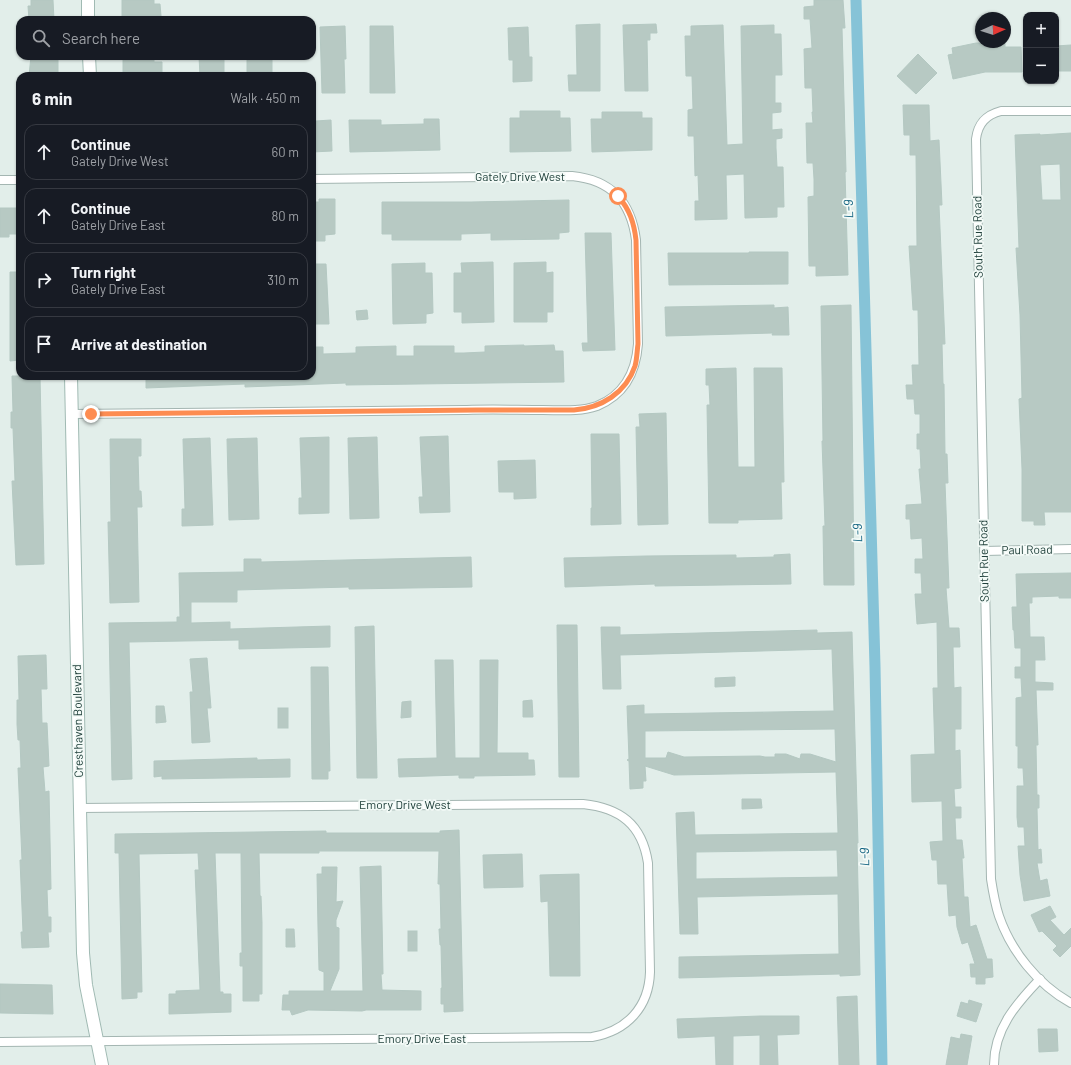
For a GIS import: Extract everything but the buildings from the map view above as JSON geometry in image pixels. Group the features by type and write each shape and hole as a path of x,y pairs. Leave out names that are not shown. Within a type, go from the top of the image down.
{"street":[{"path":"88,0 88,16"},
{"path":"89,60 90,72"},
{"name":"South Rue Road","path":"1071,111 1001,111 993,113 986,117 980,124 976,139 991,879 995,902 1012,944 1026,964 1040,980 1071,1003"},
{"name":"Gately Drive West","path":"72,414 567,410 590,408 612,398 623,387 632,373 637,358 636,240 634,224 631,216 623,202 610,189 596,181 572,176 316,179"},
{"path":"0,180 16,180"},
{"name":"Cresthaven Boulevard","path":"71,380 83,952 91,1018 102,1065"},
{"name":"Paul Road","path":"984,551 1071,549"},
{"name":"Emory Drive West","path":"80,808 583,804 599,806 614,811 624,818 631,825 641,840 648,863 649,913"},
{"name":"Emory Drive East","path":"0,1042 561,1038 600,1036 615,1030 628,1021 639,1009 646,995 649,987 650,972 649,913"},
{"path":"994,1065 996,1044 1001,1029 1018,1002 1040,980"}],"waterway":[{"name":"L-9","path":"856,0 875,666 882,1065"}],"route":[{"path":"91,414 582,410 598,406 612,398 623,387 632,373 637,358 636,240 634,224 631,216 628,209 618,196"}]}
